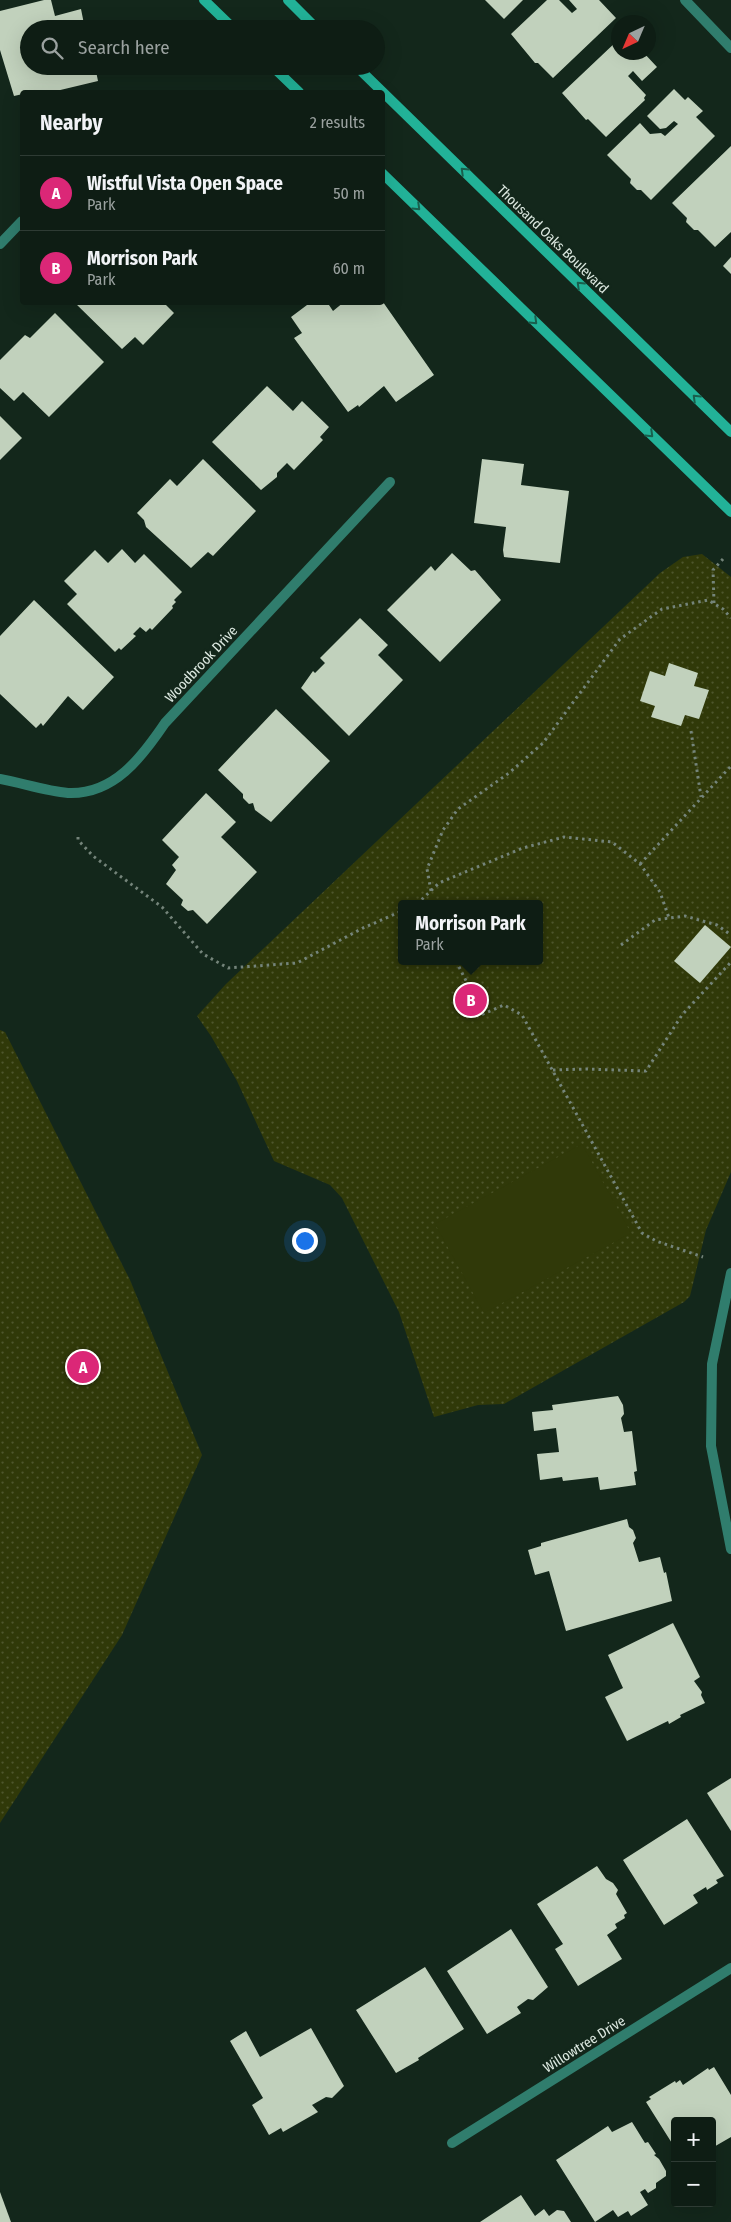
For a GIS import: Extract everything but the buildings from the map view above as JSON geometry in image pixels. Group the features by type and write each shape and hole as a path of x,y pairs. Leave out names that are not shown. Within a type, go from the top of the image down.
{"main road":[{"path":"204,0 225,20"},
{"path":"288,0 309,20"},
{"path":"281,75 297,90"},
{"name":"Thousand Oaks Boulevard","path":"365,75 381,90"},
{"name":"Thousand Oaks Boulevard","path":"385,94 731,432"},
{"path":"385,176 731,512"}],"street":[{"path":"685,0 731,48"},
{"path":"0,244 20,223"},
{"name":"Woodbrook Drive","path":"0,779 68,793 94,790 114,781 143,755 165,723 390,482"},
{"path":"731,1273 712,1364 711,1446 731,1549"},
{"name":"Willowtree Drive","path":"452,2143 731,1968"}],"path":[{"path":"714,604 713,570 722,559"},
{"path":"431,891 426,869 443,830 458,809 509,773 542,743 620,639 662,609 708,600 723,609 731,618"},
{"path":"691,731 701,798"},
{"path":"640,864 731,766"},
{"path":"78,837 78,840 93,856 162,907 203,954 228,968 297,963 363,928 398,913"},
{"path":"421,900 439,883 523,848 564,837 612,842 640,864 660,892 669,918"},
{"path":"621,945 655,920 685,916 717,925 731,935"},
{"path":"553,1070 646,1071 682,1016 731,962"},
{"path":"458,965 483,1014 504,1005 522,1015 642,1233 656,1241 703,1257"}],"green space":[{"path":"702,554 731,577 731,1172 706,1230 690,1296 684,1302 504,1404 478,1405 434,1417 399,1312 342,1198 330,1185 274,1161 237,1081 197,1016 226,984 660,573 683,557"},
{"path":"0,1030 5,1032 130,1280 202,1455 122,1635 0,1823"},
{"path":"582,1144 631,1233 484,1313 435,1224"}],"place":[{"name":"Morrison Park","path":"471,1000"},
{"name":"Wistful Vista Open Space","path":"83,1367"}]}
